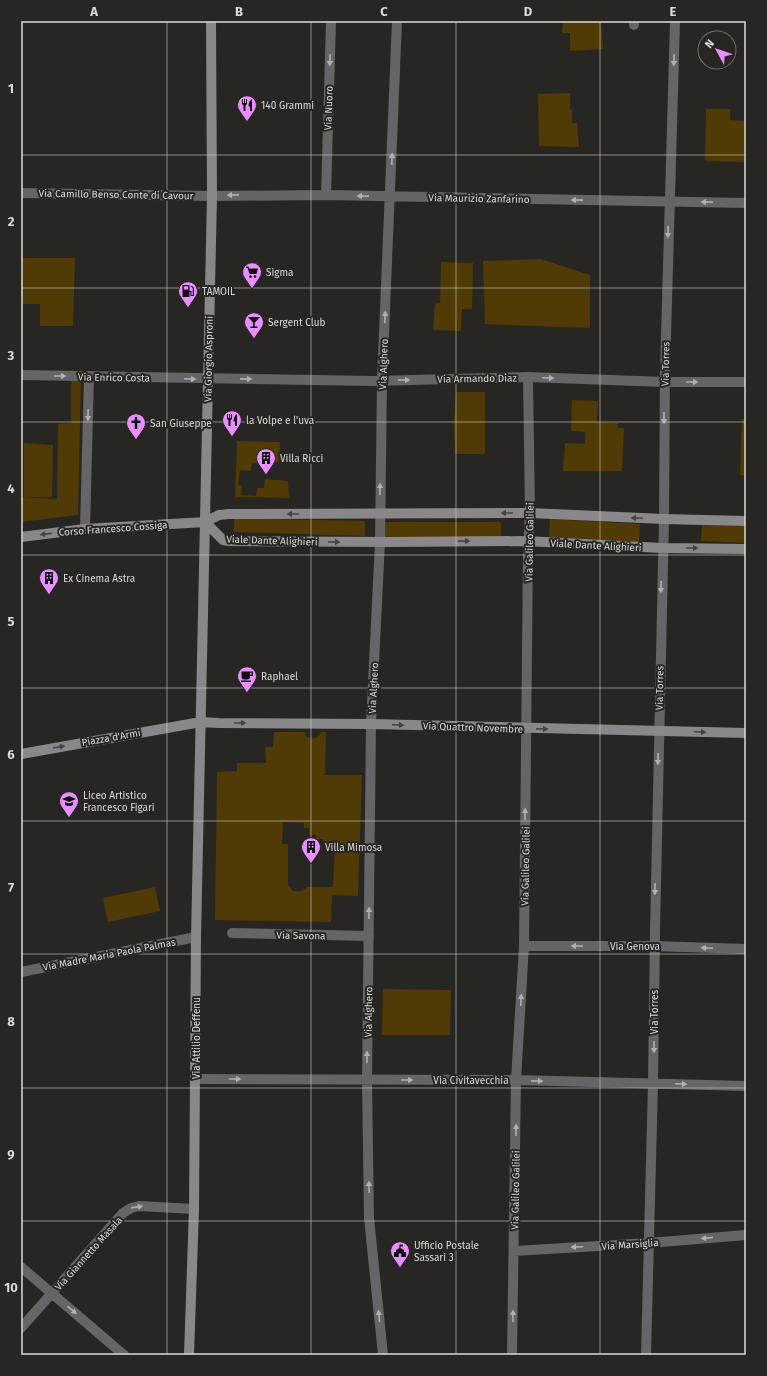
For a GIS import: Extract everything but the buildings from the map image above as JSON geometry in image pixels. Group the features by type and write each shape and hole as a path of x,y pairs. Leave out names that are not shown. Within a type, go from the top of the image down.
{"street":[{"name":"Via Giorgio Asproni","path":"201,722 212,196 211,21"},
{"name":"Via Nuoro","path":"326,195 331,21"},
{"name":"Via Alghero","path":"383,1355 369,1218 367,1080 372,724 380,542 382,381 391,197 397,21"},
{"name":"Via Torres","path":"646,1355 650,1243 654,946 662,548 664,520 665,382 675,21"},
{"name":"Via Camillo Benso Conte di Cavour","path":"21,192 212,196"},
{"name":"Via Maurizio Zanfarino","path":"212,196 326,195 746,203"},
{"name":"Via Enrico Costa","path":"21,375 207,379"},
{"path":"85,529 89,376"},
{"name":"Via Armando Diaz","path":"207,379 382,381 528,377 665,382 746,382"},
{"name":"Via Galileo Galilei","path":"512,1355 516,1080 524,946 528,542 530,513 528,377"},
{"path":"205,522 219,514 530,513 664,520 746,521"},
{"name":"Corso Francesco Cossiga","path":"21,537 85,529 205,522"},
{"name":"Viale Dante Alighieri","path":"205,522 223,540 380,542 526,540 528,542 662,548 746,549"},
{"name":"Via Quattro Novembre","path":"201,722 372,724 746,733"},
{"name":"Piazza d'Armi","path":"21,754 182,724 201,722"},
{"name":"Via Attilio Deffenu","path":"190,1355 194,1209 196,937 201,722"},
{"name":"Via Savona","path":"232,933 369,936"},
{"name":"Via Madre Maria Paola Palmas","path":"21,972 196,937"},
{"name":"Via Genova","path":"524,946 654,946 746,949"},
{"name":"Via Civitavecchia","path":"196,1078 516,1080 746,1086"},
{"name":"Via Giannetto Masala","path":"21,1328 123,1213 138,1206 194,1209"},
{"name":"Via Marsiglia","path":"514,1251 650,1243 746,1234"},
{"path":"21,1267 124,1355"}],"shaded area":[{"path":"563,21 601,21 603,49 570,51 570,33 562,33"},
{"path":"570,93 572,123 577,123 579,147 539,146 538,94"},
{"path":"706,109 730,109 730,120 746,121 744,162 705,161"},
{"path":"21,258 75,258 73,326 40,326 40,304 21,304"},
{"path":"541,259 590,275 590,328 485,324 483,261"},
{"path":"441,262 473,263 472,309 462,309 461,331 433,330 435,304 440,303"},
{"path":"71,381 81,381 78,515 21,522 21,497 57,499 58,424 71,423"},
{"path":"456,392 485,392 485,454 455,454 454,422"},
{"path":"572,400 598,401 597,422 618,423 618,428 624,428 622,471 563,471 565,443 585,444 585,432 571,431"},
{"path":"742,419 746,419 746,476 740,475"},
{"path":"237,441 280,442 279,462 269,462 268,464 252,463 251,471 240,470 238,485 242,486 241,495 256,496 257,488 264,488 265,479 288,481 289,498 235,497"},
{"path":"24,443 53,445 52,497 24,497"},
{"path":"234,518 365,521 365,536 234,532"},
{"path":"550,519 640,524 639,542 549,537"},
{"path":"384,522 501,522 501,537 384,537"},
{"path":"702,525 746,526 746,543 701,541"},
{"path":"274,732 305,732 306,737 313,738 319,736 321,732 326,732 325,775 362,775 358,896 332,895 331,922 215,920 217,772 237,771 237,763 266,763 265,747 273,747","holes":["283,822 304,823 304,828 309,828 309,835 316,835 316,839 323,839 323,844 335,844 333,887 307,887 302,891 293,891 288,886 288,844 282,844"]},
{"path":"155,887 160,911 108,922 103,898"},
{"path":"383,989 451,990 450,1035 382,1035"}],"place":[{"name":"140 Grammi","path":"247,122"},
{"name":"Sigma","path":"252,289"},
{"name":"TAMOIL","path":"188,308"},
{"name":"Sergent Club","path":"254,339"},
{"name":"la Volpe e l'uva","path":"232,437"},
{"name":"San Giuseppe","path":"136,440"},
{"name":"Villa Ricci","path":"266,475"},
{"name":"Ex Cinema Astra","path":"49,595"},
{"name":"Raphael","path":"247,693"},
{"name":"Liceo Artistico Francesco Figari","path":"69,818"},
{"name":"Villa Mimosa","path":"311,864"},
{"name":"Ufficio Postale Sassari 3","path":"400,1268"}]}
